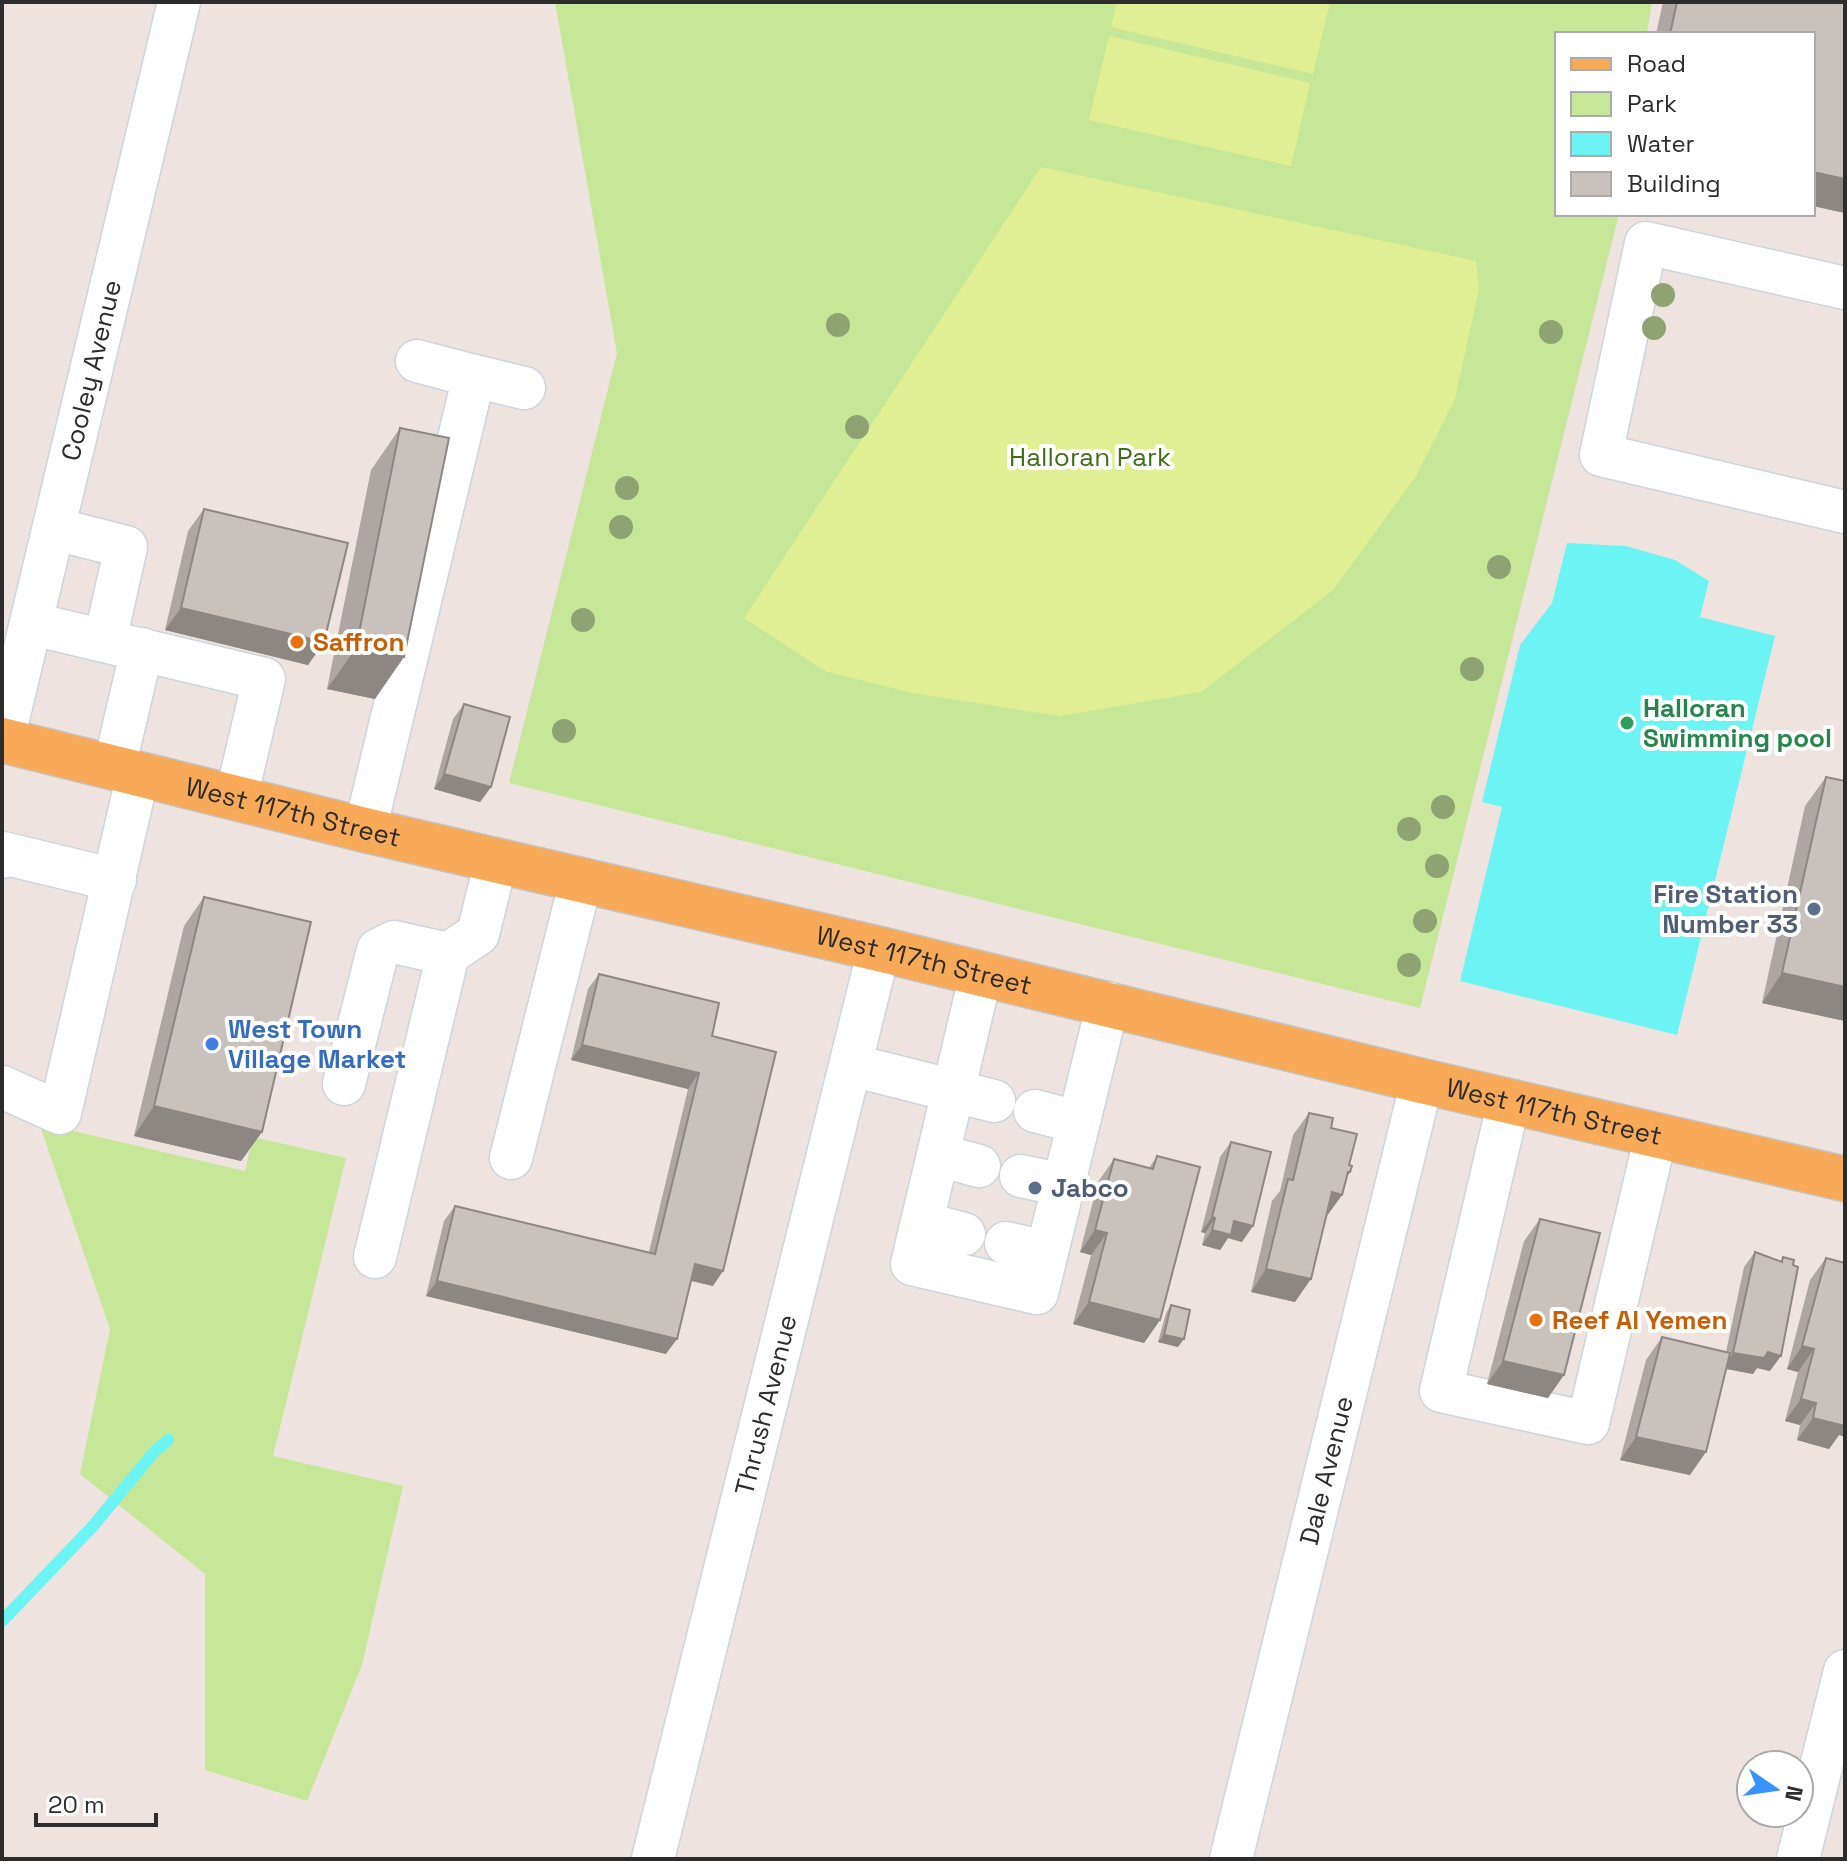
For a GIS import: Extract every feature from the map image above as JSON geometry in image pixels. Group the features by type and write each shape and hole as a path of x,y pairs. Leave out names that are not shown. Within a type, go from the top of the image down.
{"main road":[{"name":"West 117th Street","path":"2,740 365,830 1845,1179"}],"street":[{"name":"Cooley Avenue","path":"2,740 33,624 179,2"},
{"path":"1845,288 1646,243 1601,455 1845,512"},
{"path":"417,361 524,388"},
{"path":"365,830 474,376"},
{"path":"2,1087 60,1113 115,880 126,771 123,645 126,547 55,529"},
{"path":"33,624 264,679 236,798"},
{"path":"2,857 3,853 115,880"},
{"path":"375,1257 448,954 478,934 496,861"},
{"path":"511,1158 581,880"},
{"path":"344,1084 378,950 394,942 448,954"},
{"name":"Thrush Avenue","path":"653,1859 879,949"},
{"path":"981,974 912,1264 1023,1290 1037,1293 1108,1003"},
{"path":"851,1065 994,1101"},
{"name":"Dale Avenue","path":"1231,1859 1422,1081"},
{"path":"1509,1101 1441,1391 1588,1423 1656,1135"},
{"path":"1035,1111 1077,1122"},
{"path":"938,1155 979,1166"},
{"path":"1021,1176 1063,1185"},
{"path":"922,1223 964,1234"},
{"path":"1006,1243 1047,1252"},
{"path":"1798,1859 1845,1671"}],"green space":[{"name":"Halloran Park","path":"555,2 1652,2 1647,32 1555,32 1555,216 1618,216 1420,1008 509,783 617,353"},
{"path":"1117,2 1330,2 1313,74 1111,27"},
{"path":"1109,36 1310,83 1291,166 1089,120"},
{"path":"1041,167 1476,261 1479,288 1455,399 1416,476 1333,590 1201,692 1059,716 913,693 825,671 744,618"},
{"path":"39,1123 245,1171 253,1137 346,1158 273,1456 403,1486 362,1665 307,1801 205,1770 205,1574 80,1474 110,1329"}],"water":[{"name":"Halloran Swimming pool","path":"1567,543 1626,546 1675,560 1709,581 1700,617 1775,636 1677,1035 1460,981 1502,807 1482,802 1520,645 1552,603"}],"building":[{"path":"1677,2 1845,2 1845,179 1815,172 1815,32 1670,32"},
{"path":"400,428 449,438 404,657 356,648"},
{"path":"204,509 348,543 324,642 181,608"},
{"path":"464,704 510,717 491,787 444,774"},
{"name":"Fire Station Number 33","path":"1826,777 1845,781 1845,987 1782,973"},
{"name":"West Town Village Market","path":"204,897 311,922 262,1132 154,1106"},
{"path":"599,974 719,1003 712,1036 776,1052 723,1271 695,1264 677,1339 437,1281 455,1206 655,1254 699,1073 582,1045"},
{"path":"1309,1113 1333,1118 1331,1128 1357,1134 1349,1165 1352,1166 1342,1195 1332,1192 1311,1279 1266,1269 1288,1179 1293,1180"},
{"path":"1231,1142 1271,1152 1253,1226 1234,1221 1231,1235 1212,1230 1215,1218 1212,1217"},
{"path":"1157,1156 1200,1167 1160,1320 1089,1302 1107,1233 1095,1230 1114,1159 1153,1169"},
{"name":"Reef Al Yemen","path":"1540,1219 1600,1233 1564,1375 1503,1361"},
{"path":"1755,1252 1782,1262 1783,1257 1794,1260 1793,1265 1798,1267 1781,1356 1768,1352 1764,1358 1733,1353"},
{"path":"1826,1258 1845,1263 1845,1426 1813,1418 1816,1403 1801,1399 1814,1349 1802,1346"},
{"path":"1171,1305 1190,1310 1184,1339 1164,1335"},
{"path":"1662,1337 1730,1353 1706,1452 1636,1437"}],"waterway":[{"path":"2,1621 93,1526 154,1452 168,1440"}],"place":[{"name":"Saffron","path":"297,642"},
{"name":"Halloran Swimming pool","path":"1627,723"},
{"name":"Fire Station Number 33","path":"1814,909"},
{"name":"West Town Village Market","path":"212,1044"},
{"name":"Jabco","path":"1035,1188"},
{"name":"Reef Al Yemen","path":"1536,1320"}]}
